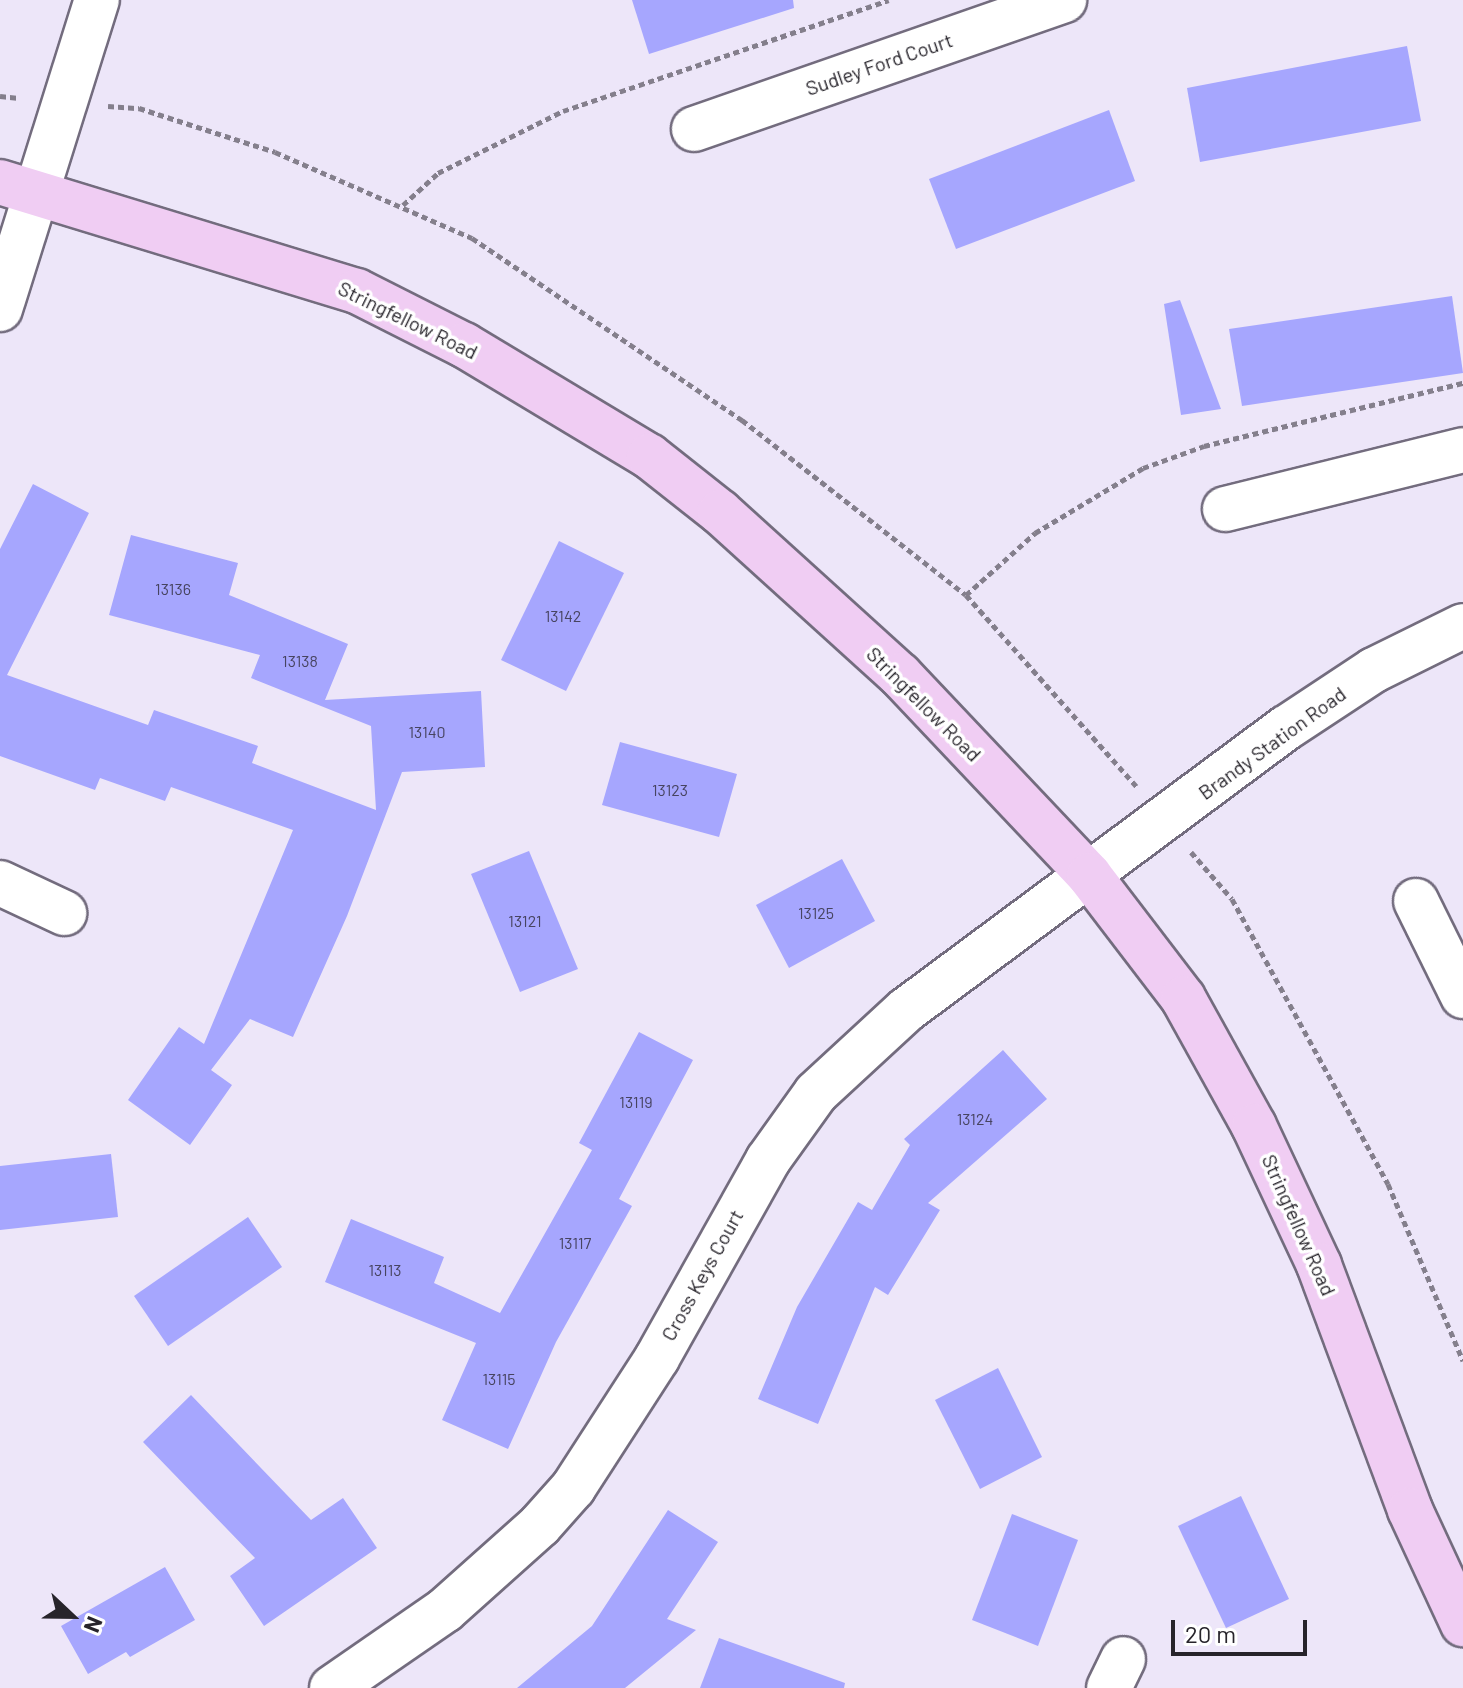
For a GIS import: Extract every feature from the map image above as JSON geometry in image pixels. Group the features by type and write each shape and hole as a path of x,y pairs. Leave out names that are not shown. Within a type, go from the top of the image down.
{"main road":[{"name":"Stringfellow Road","path":"17,187 357,291 464,345 649,456 720,512 900,675 1089,875 1183,998 1254,1126 1319,1265 1410,1510 1463,1624"}],"street":[{"path":"0,309 17,187 97,0"},
{"name":"Sudley Ford Court","path":"694,129 1064,0"},
{"path":"1225,509 1463,450"},
{"name":"Brandy Station Road","path":"1089,875 1286,728 1374,670 1463,626"},
{"name":"Cross Keys Court","path":"332,1688 445,1610 540,1525 573,1488 657,1358 768,1160 816,1093 906,1010 1089,875"},
{"path":"0,883 64,913"},
{"path":"1416,901 1463,996"}],"path":[{"path":"403,205 438,173 563,111 889,0"},
{"path":"966,595 1035,533 1143,468 1204,446 1463,383"}],"building":[{"path":"632,0 793,0 794,8 649,54"},
{"path":"1407,46 1421,121 1200,162 1187,88"},
{"path":"1109,110 1135,181 956,249 929,179"},
{"path":"1452,296 1463,373 1242,406 1229,329"},
{"path":"1180,300 1221,409 1181,415 1164,304"},
{"path":"33,484 89,513 7,675 148,725 154,710 258,746 252,763 376,810 371,726 251,678 260,655 109,615 131,535 238,563 229,595 348,644 325,700 481,691 485,767 402,772 347,916 293,1037 250,1019 211,1070 232,1085 190,1145 128,1100 179,1027 204,1044 293,830 171,787 165,801 100,778 95,790 0,756 0,549"},
{"path":"559,541 624,573 566,691 501,660"},
{"path":"620,742 737,774 719,837 602,805"},
{"path":"529,851 578,969 520,992 471,874"},
{"path":"842,859 875,921 789,968 756,905"},
{"path":"639,1032 693,1060 619,1199 632,1206 556,1342 508,1449 442,1420 476,1343 325,1282 351,1219 444,1257 434,1283 500,1313 592,1150 579,1143"},
{"path":"1003,1050 1047,1099 928,1203 940,1210 888,1295 875,1287 818,1424 758,1399 797,1307 858,1202 872,1210 910,1145 904,1139"},
{"path":"111,1154 118,1217 0,1230 0,1166"},
{"path":"248,1217 282,1267 168,1346 134,1296"},
{"path":"998,1368 1042,1457 980,1489 935,1400"},
{"path":"191,1395 311,1520 343,1498 377,1548 264,1626 230,1576 255,1558 143,1442"},
{"path":"1241,1496 1289,1599 1226,1628 1178,1526"},
{"path":"668,1510 718,1542 667,1619 696,1630 625,1688 517,1688 592,1626"},
{"path":"1012,1514 1078,1540 1038,1646 972,1620"},
{"path":"165,1567 195,1620 130,1657 126,1652 88,1674 61,1626"},
{"path":"719,1638 845,1683 844,1688 700,1688"}]}
